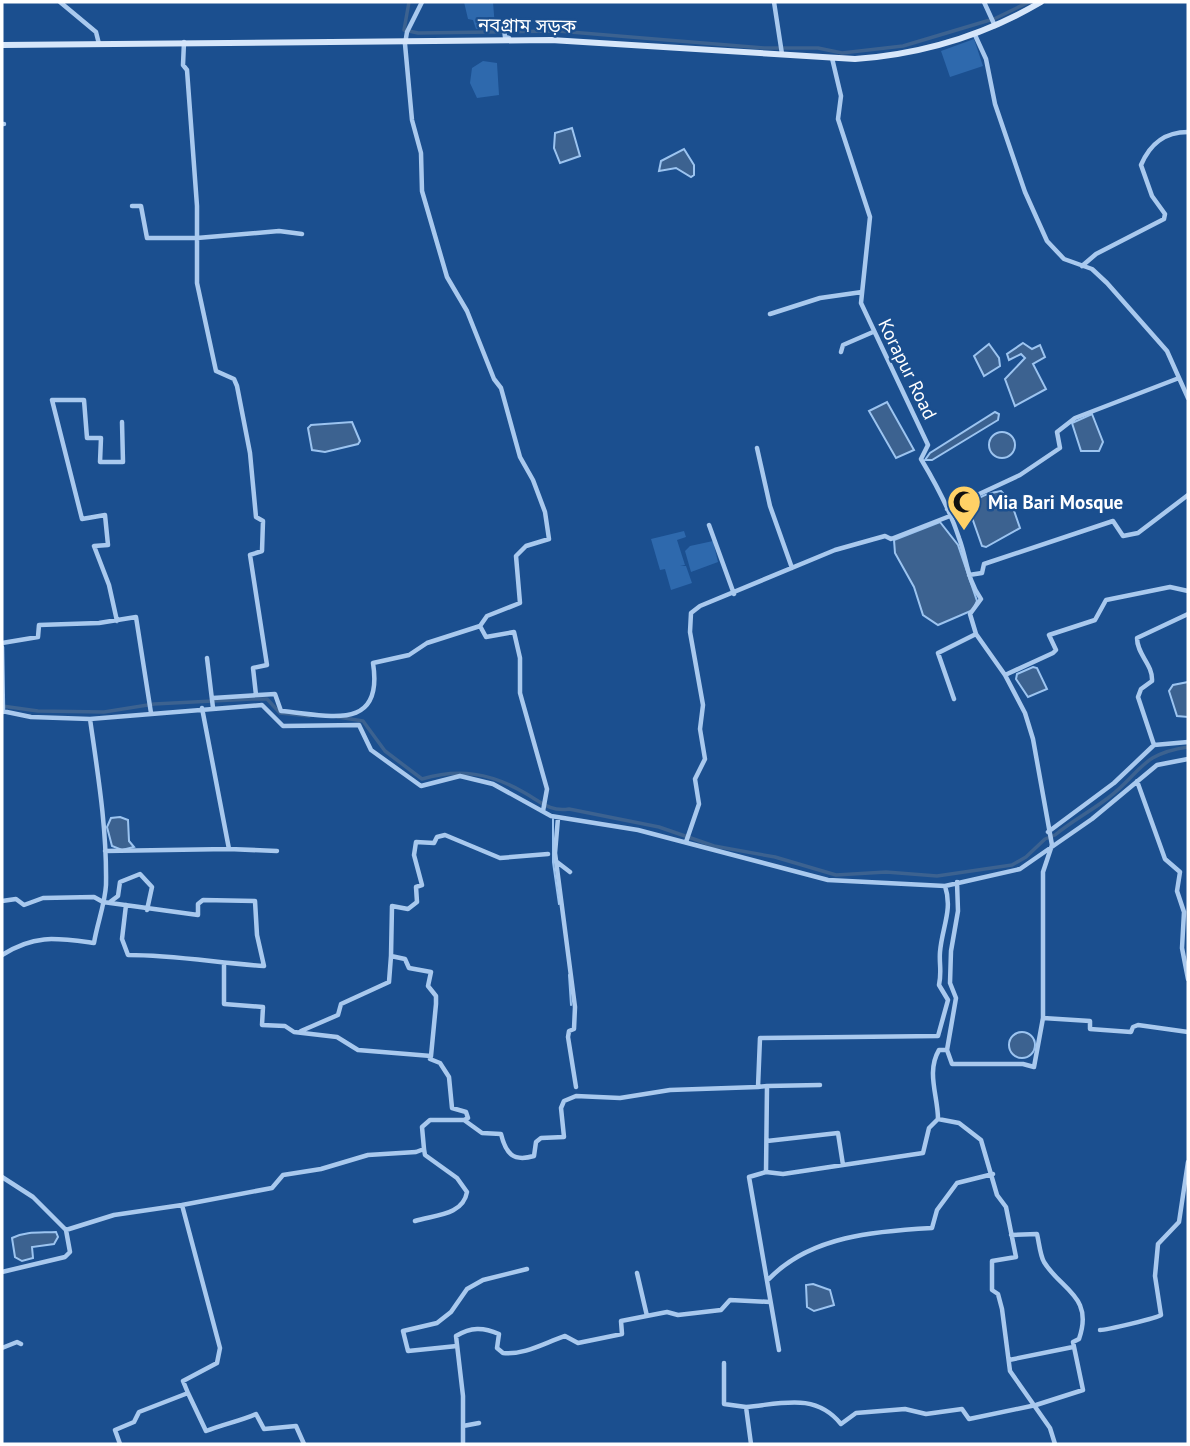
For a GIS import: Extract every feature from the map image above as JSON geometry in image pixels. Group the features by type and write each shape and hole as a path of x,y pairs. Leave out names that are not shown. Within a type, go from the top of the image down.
{"main road":[{"name":"নবগ্রাম সড়ক","path":"2,45 513,40 663,44 832,57 899,55 975,35 1041,2"}],"street":[{"path":"60,2 96,32 99,44"},
{"path":"213,698 275,694 281,711 354,714 364,710 373,698 373,663 409,655 427,643 480,626 487,616 520,603 516,556 526,546 549,539 536,487 520,457 501,388 494,379 467,311 453,289 422,191 422,153 412,121 405,40 422,2"},
{"path":"774,2 782,54"},
{"path":"984,2 995,26"},
{"path":"504,29 505,37 513,40"},
{"path":"975,35 986,59 995,104 1036,219 1047,241 1064,259 1091,269 1107,283 1162,344 1188,398"},
{"path":"184,42 183,65 187,70 197,196 197,283 211,358 216,371 234,379 237,386 250,453 254,507 256,517 263,521 262,551 250,555 267,665 253,668 256,695"},
{"name":"Korapur Road","path":"832,57 841,96 838,119 870,217 861,303 928,446 921,458 959,537 969,575 981,599 970,614 976,634"},
{"path":"1082,266 1096,254 1164,219 1166,214 1152,197 1141,165 1154,143 1174,134 1188,132"},
{"path":"132,206 141,206 147,238 197,238 279,231 302,234"},
{"path":"770,314 820,298 862,292"},
{"path":"841,352 843,345 873,332"},
{"path":"947,509 1020,475 1060,448 1057,432 1075,418 1179,377"},
{"path":"117,621 109,585 94,546 108,545 105,515 82,519 52,400 84,400 87,438 101,438 100,462 123,461 122,422"},
{"path":"757,447 770,506 792,568"},
{"path":"969,575 982,573 984,564 1113,521 1123,537 1138,533 1188,495"},
{"path":"687,840 699,804 695,779 705,759 700,729 703,709 692,651 690,616 700,606 835,550 885,536 891,539 950,516"},
{"path":"709,526 734,594"},
{"path":"1005,675 1053,653 1056,650 1049,635 1095,620 1107,600 1170,587 1188,591"},
{"path":"1153,744 1138,697 1141,689 1152,681 1152,674 1141,654 1137,638 1188,614"},
{"path":"151,713 136,617 117,621 39,625 38,636 2,645 3,711 32,717 90,719 262,705 283,726 359,725 371,750 421,786 460,776 493,784 558,818 687,840 828,880 945,886 1020,869 1153,744 1188,742"},
{"path":"480,626 486,637 514,632 520,658 520,693 542,764 547,801 543,809"},
{"path":"954,699 938,653 976,634 1005,675 1025,713 1033,739 1050,838 1043,872 1042,1018 1034,1067 1023,1064 952,1064 947,1050 956,998 950,983 951,951 958,911 957,882"},
{"path":"207,658 213,708"},
{"path":"202,708 229,849"},
{"path":"2,955 22,943 55,937 94,943 106,902 104,811 90,719"},
{"path":"1050,838 1092,819 1157,765 1188,759"},
{"path":"1137,781 1165,859 1180,873 1177,891 1184,912 1182,948 1188,979"},
{"path":"558,818 556,862 575,1007 575,1029 569,1031 568,1037 576,1087"},
{"path":"298,1033 338,1015 341,1004 389,982 391,906 408,909 417,902 416,887 422,885 414,855 416,842 434,843 437,837 445,835 500,858 548,854"},
{"path":"105,851 277,851"},
{"path":"556,862 570,872"},
{"path":"106,902 118,896 120,882 140,874 152,887 147,910"},
{"path":"758,1087 760,1038 938,1036 948,1000 939,985 943,968 940,953 950,900 945,886"},
{"path":"2,901 16,899 24,905 43,898 94,897 147,910 198,915 198,904 203,900 255,901 257,936 264,966 223,963 194,957 128,955 122,939 126,905"},
{"path":"383,933 389,933"},
{"path":"391,956 405,959 409,968 431,972 428,986 436,996 436,1004 430,1059 440,1063 447,1073 452,1108 466,1112 468,1118 464,1120"},
{"path":"223,963 224,1004 263,1007 262,1025 285,1026 298,1033 337,1037 358,1050 431,1055"},
{"path":"1042,1018 1090,1021 1090,1029 1131,1032 1133,1027 1138,1025 1188,1032"},
{"path":"779,1350 749,1177 765,1172 783,1174 923,1153 929,1128 938,1119 938,1098 932,1082 934,1058 939,1050 947,1050"},
{"path":"415,1221 455,1209 466,1198 467,1192 457,1178 425,1155 422,1127 425,1122 464,1120 482,1133 501,1134 507,1152 522,1159 534,1156 536,1142 541,1138 564,1137 561,1108 565,1101 576,1096 620,1098 670,1090 820,1085"},
{"path":"765,1172 767,1086"},
{"path":"938,1119 959,1123 981,1140 997,1195 1006,1207 1016,1257 992,1261 992,1290 998,1294 1002,1310 1010,1371 1025,1396 1036,1405 1050,1428 1055,1444"},
{"path":"767,1141 838,1133 844,1165"},
{"path":"65,1230 114,1215 272,1188 283,1175 321,1169 368,1155 405,1154 424,1149"},
{"path":"1100,1330 1135,1321 1155,1320 1161,1315 1155,1276 1156,1254 1160,1239 1167,1238 1172,1226 1180,1222 1188,1162"},
{"path":"768,1279 783,1264 835,1240 873,1231 932,1228 937,1210 957,1183 993,1174"},
{"path":"2,1177 33,1197 65,1230 70,1252 65,1257 2,1272"},
{"path":"182,1205 220,1348 216,1363 183,1381 206,1431 231,1420 243,1420 256,1415 264,1429 296,1426 304,1444"},
{"path":"724,1363 724,1405 746,1407 799,1400 832,1413 841,1424 856,1413 905,1409 926,1414 960,1409 969,1419 1036,1405 1083,1390 1073,1347 1084,1325 1075,1292 1044,1261 1037,1234 1010,1235"},
{"path":"457,1346 408,1351 403,1331 437,1323 452,1312 467,1289 483,1280 527,1269"},
{"path":"637,1273 647,1316"},
{"path":"463,1444 463,1396 456,1336 479,1328 499,1334 497,1348 503,1353 524,1352 565,1336 578,1343 622,1334 621,1321 647,1316 721,1310 730,1300 770,1302"},
{"path":"2,1348 17,1342 21,1345"},
{"path":"1009,1360 1073,1347"},
{"path":"120,1444 115,1430 134,1422 139,1412 188,1393"},
{"path":"746,1407 751,1444"},
{"path":"463,1426 479,1423"}],"shaded area":[{"path":"464,2 493,2 495,27 476,29 473,20 468,19"},
{"path":"974,39 983,66 950,77 941,51"},
{"path":"483,61 497,63 499,95 477,98 470,83 472,68"},
{"path":"572,128 580,156 560,163 554,148 555,133"},
{"path":"684,149 694,165 694,175 691,177 676,168 659,171 661,161"},
{"path":"1023,343 1032,349 1040,345 1045,357 1033,364 1046,389 1015,406 1005,379 1025,358 1021,354 1009,360 1007,354"},
{"path":"989,344 999,358 1000,366 984,376 974,356"},
{"path":"887,402 914,450 896,458 869,411"},
{"path":"995,412 999,414 998,420 932,460 925,460 930,453"},
{"path":"1092,414 1103,442 1099,451 1081,451 1072,423"},
{"path":"352,422 360,441 358,444 325,452 312,450 308,428 311,425"},
{"path":"1002,432 1011,436 1015,445 1011,454 1002,458 993,454 989,445 993,436"},
{"path":"1001,491 1011,502 1020,528 986,547 982,546 969,509 986,494"},
{"path":"940,522 958,545 977,601 973,610 938,625 923,615 914,587 895,553 894,540"},
{"path":"684,531 686,537 677,540 685,565 680,566 686,566 692,583 671,590 665,569 660,570 651,539"},
{"path":"713,541 718,562 691,572 685,551 690,546"},
{"path":"1033,667 1037,668 1047,689 1028,697 1016,679 1017,674"},
{"path":"1188,682 1188,717 1177,716 1169,691 1173,685"},
{"path":"111,818 128,820 129,841 134,847 122,850 112,846 107,827"},
{"path":"1022,1032 1031,1036 1035,1045 1031,1054 1022,1058 1013,1054 1009,1045 1013,1036"},
{"path":"56,1232 58,1237 54,1244 32,1247 33,1258 22,1261 15,1257 12,1238 28,1233"},
{"path":"813,1284 830,1290 834,1305 814,1311 807,1307 806,1285"}],"waterway":[{"path":"409,2 404,30 418,33 558,31 764,48 818,48 842,53 903,46 990,20"},
{"path":"994,19 1029,2"},
{"path":"2,706 38,711 104,712 154,704 267,699 280,713 309,716"},
{"path":"338,717 363,721 385,751 422,779 449,774 475,774 512,786 551,808 569,809 659,827 714,846 775,857 836,875 886,872 937,876 1012,865 1026,857 1045,839 1055,835 1108,798 1151,759 1188,747"},
{"path":"553,819 553,862 559,904"},
{"path":"569,975 571,1005"}],"place":[{"name":"Mia Bari Mosque","path":"964,532"}]}
